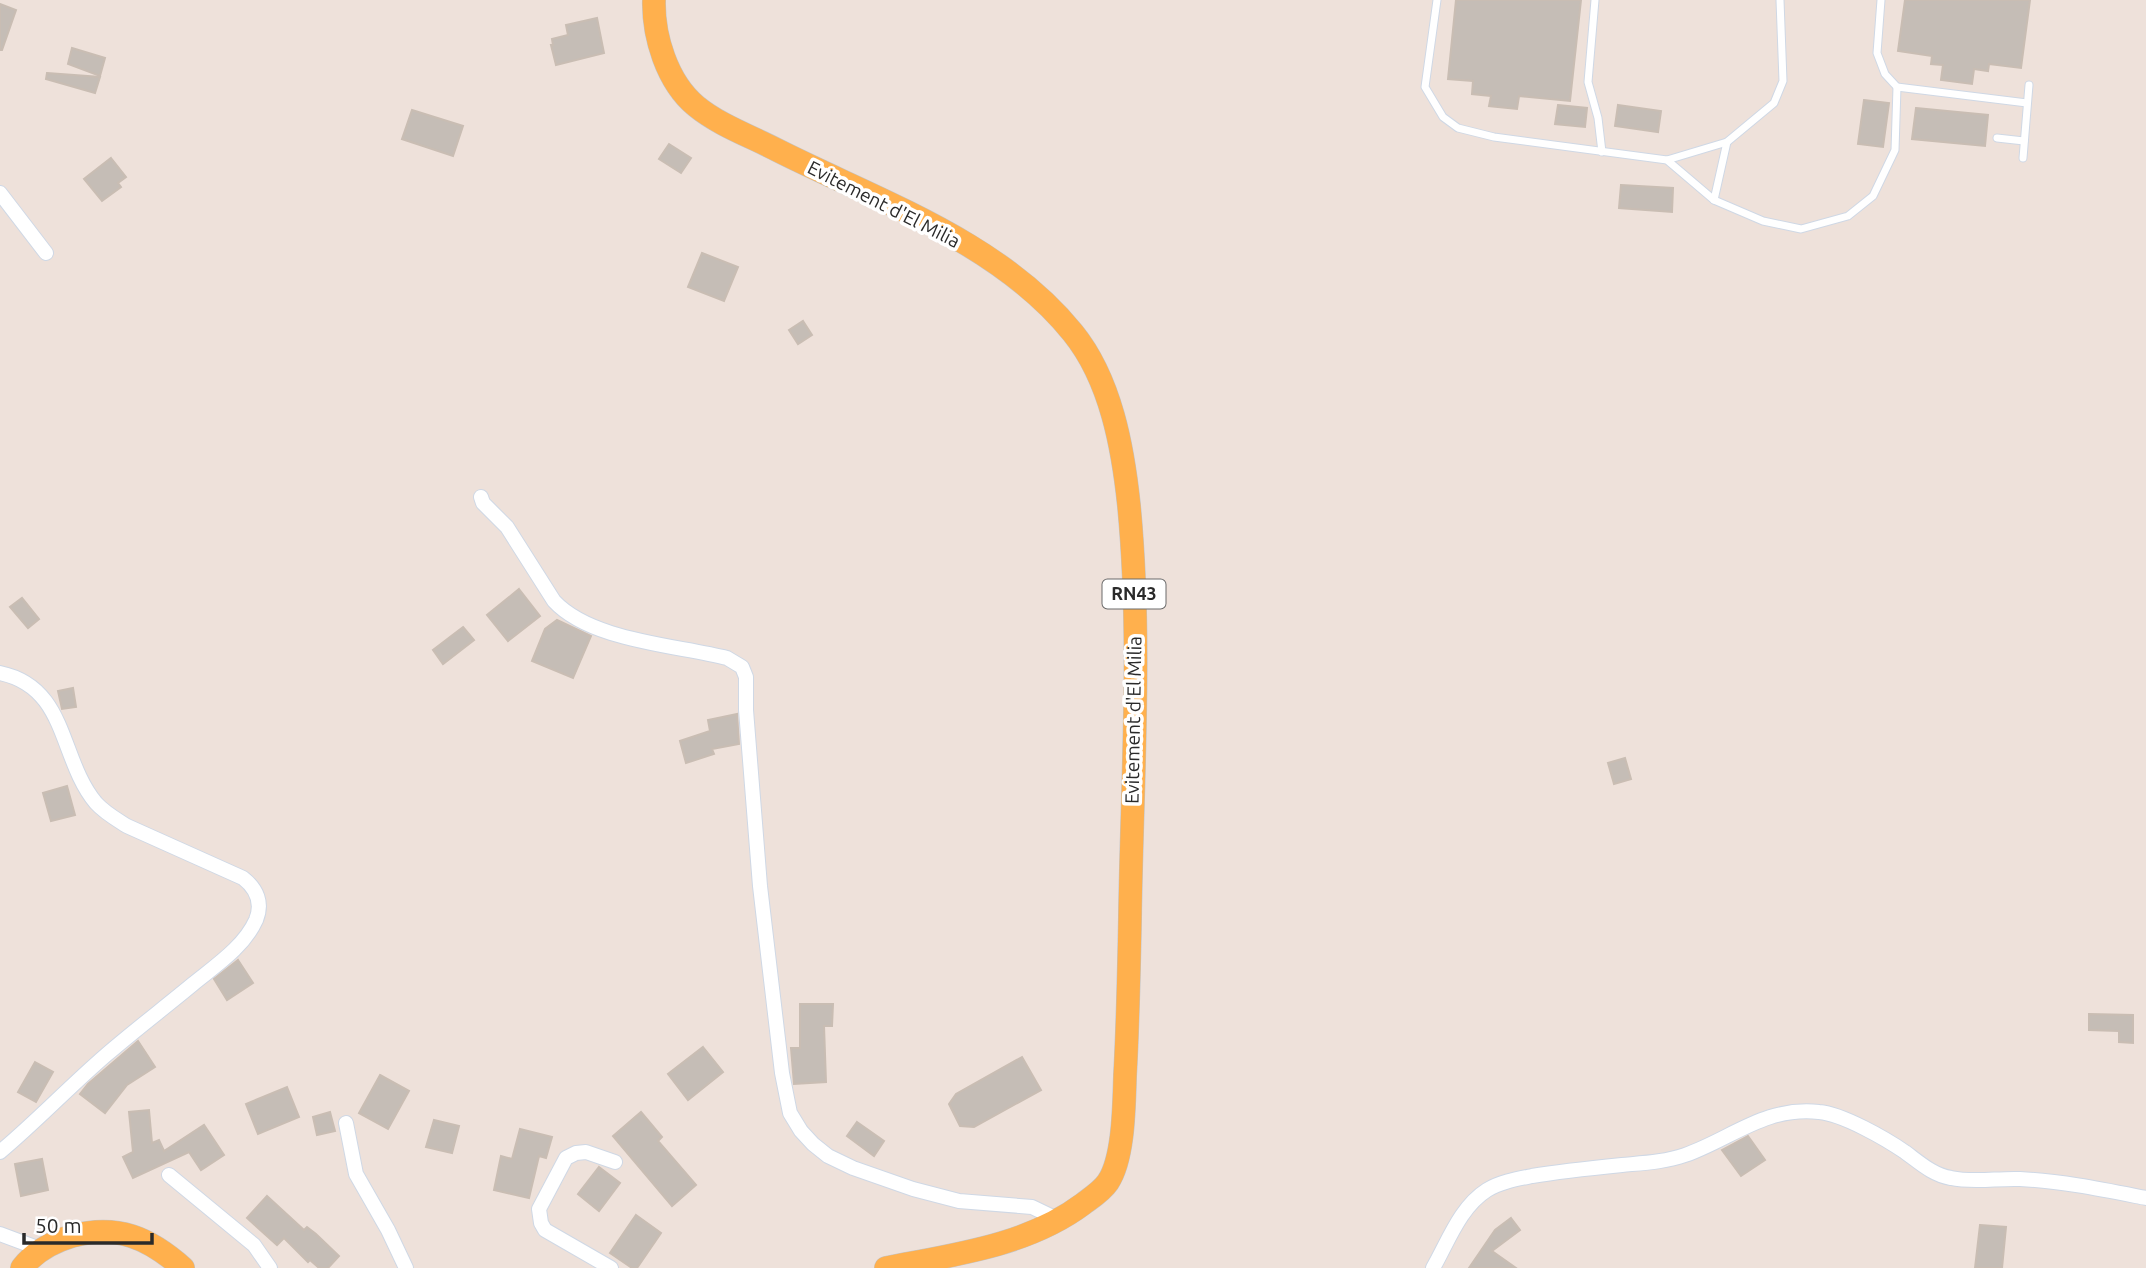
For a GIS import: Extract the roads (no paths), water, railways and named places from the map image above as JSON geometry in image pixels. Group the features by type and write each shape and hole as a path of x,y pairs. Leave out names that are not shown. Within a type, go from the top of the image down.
{"main road":[{"name":"Evitement d'El Milia","path":"654,0 654,16 667,66 694,105 715,119 776,150 953,236 1004,270 1048,306 1074,334 1103,383 1119,442 1129,505 1135,693 1128,1007 1123,1127 1118,1155 1109,1181 1094,1196 1059,1220 1010,1241 886,1268"},
{"path":"22,1268 40,1249 57,1240 85,1233 120,1232 166,1253 183,1268"}],"street":[{"path":"0,193 46,253"},
{"path":"481,497 483,503 507,527 562,610 579,621 636,640 727,658 736,662 744,671 760,886 782,1073 790,1113 800,1131 828,1156 877,1178 959,1201 1032,1207 1059,1220"},
{"path":"0,673 24,680 43,695 85,784 96,802 110,816 243,878 252,885 259,906 256,919 248,933 226,958 105,1056 0,1152"},
{"path":"1433,1268 1471,1204 1487,1190 1511,1181 1550,1173 1654,1162 1683,1156 1758,1120 1805,1111 1839,1117 1891,1143 1937,1174 1952,1179 1979,1182 2017,1179 2042,1181 2146,1198"},
{"path":"346,1123 356,1174 406,1268"},
{"path":"611,1268 545,1230 539,1209 566,1158 576,1153 586,1153 615,1162"},
{"path":"169,1175 254,1245 270,1268"},
{"path":"0,1234 40,1249"}],"lane":[{"path":"1437,0 1425,87 1443,117 1458,128 1494,137 1667,160 1727,142 1774,103 1783,81 1780,0"},
{"path":"1595,0 1588,82 1598,118 1602,152"},
{"path":"1881,0 1877,53 1885,74 1897,87 2027,103"},
{"path":"2023,158 2029,85"},
{"path":"1667,160 1714,200 1763,221 1801,229 1848,216 1873,196 1895,150 1897,87"},
{"path":"1997,138 2024,141"},
{"path":"1714,200 1727,142"}]}
